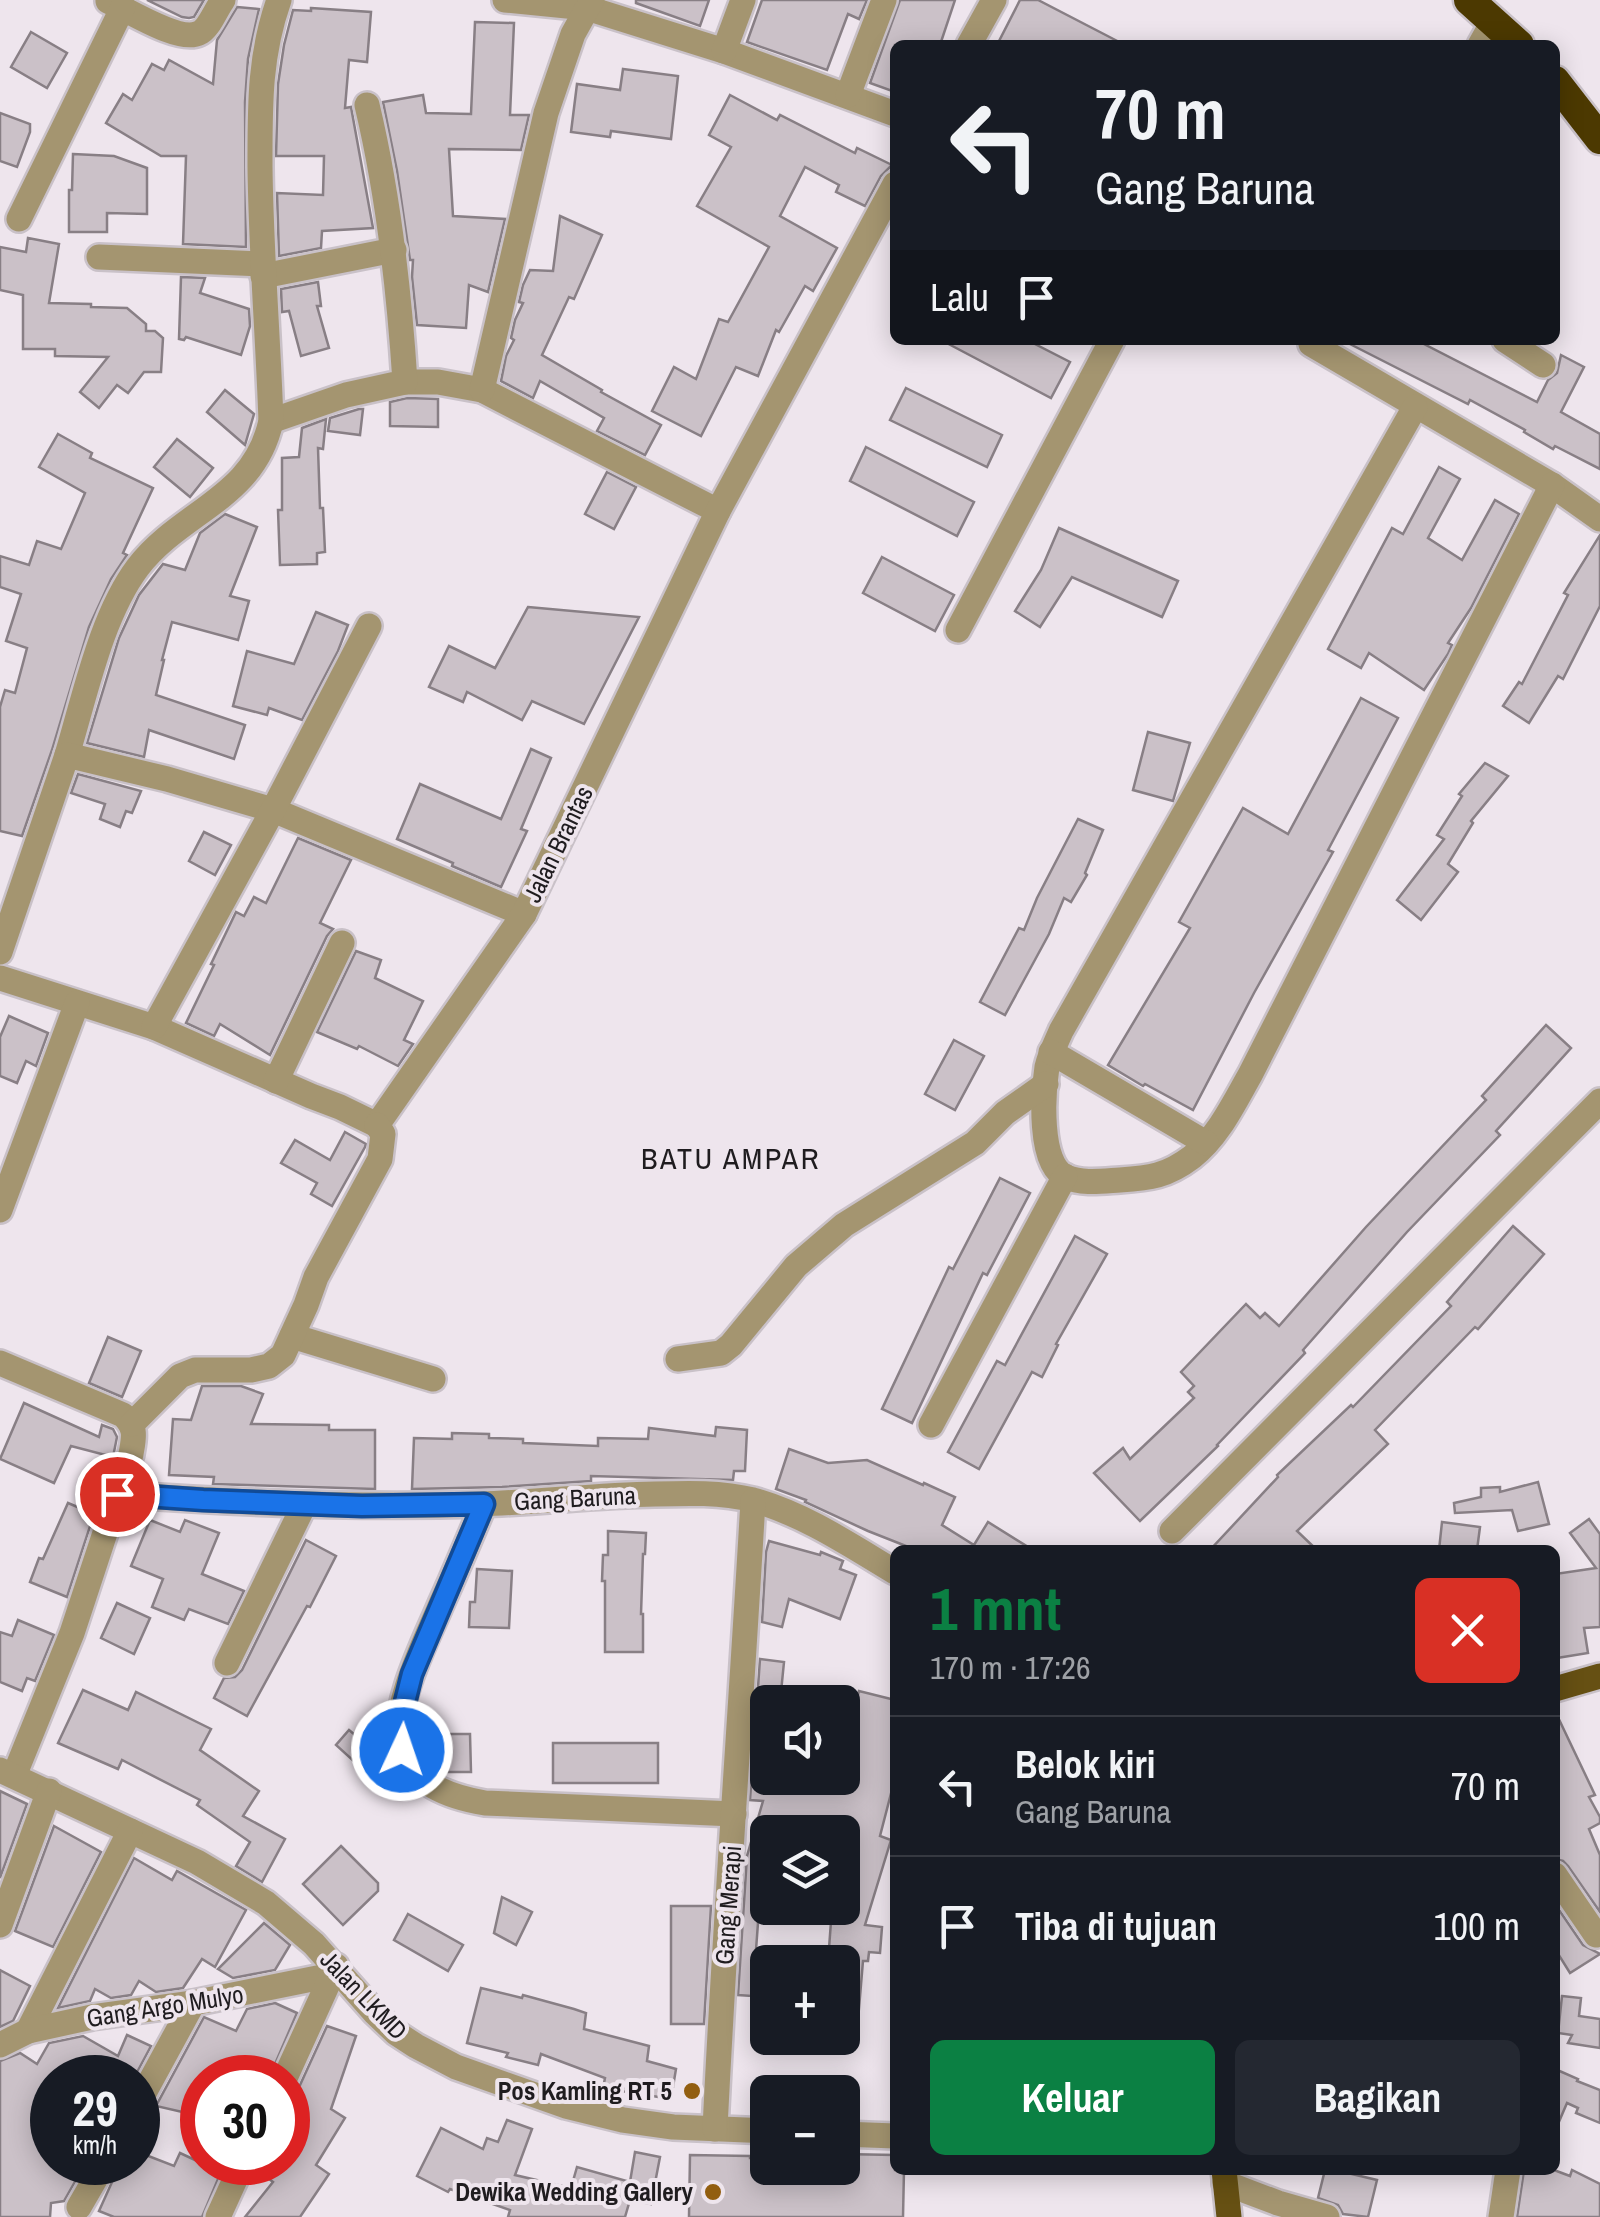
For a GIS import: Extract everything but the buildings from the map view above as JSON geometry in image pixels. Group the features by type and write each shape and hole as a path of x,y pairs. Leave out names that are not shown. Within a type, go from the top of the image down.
{"highway":[{"path":"1469,0 1487,32"},
{"path":"1560,87 1600,139"}],"main road":[{"path":"1560,1688 1600,1676"},
{"path":"1225,2176 1229,2217"}],"street":[{"path":"20,220 115,4 160,26 195,35 202,32 222,0"},
{"path":"0,952 108,624 128,581 153,549 234,486 264,447 270,421 263,270 261,81 266,41 279,0"},
{"path":"504,0 590,4 890,112"},
{"path":"724,51 743,0"},
{"path":"848,96 884,0"},
{"path":"972,40 994,0"},
{"path":"482,390 546,112 567,50 590,4"},
{"path":"367,105 394,250 405,382"},
{"name":"Jalan Brantas","path":"377,1125 524,914 718,511 890,193"},
{"path":"99,257 263,270 394,250"},
{"path":"958,630 1109,345"},
{"path":"1313,345 1552,485 1600,519"},
{"path":"1513,345 1543,365"},
{"path":"270,421 346,395 405,382 438,382 482,390 718,511"},
{"path":"1416,407 1052,1052 1046,1084 1048,1148 1054,1166 1064,1176 1104,1181 1154,1178 1178,1166 1206,1143 1232,1107 1552,485"},
{"path":"154,1027 369,626"},
{"path":"67,755 167,778 273,810 524,914"},
{"path":"276,1081 342,942"},
{"path":"0,978 154,1027 340,1107 377,1125 383,1134 380,1159 316,1277 283,1354 269,1366 251,1370 195,1370 180,1376 132,1424"},
{"path":"0,1210 78,1003"},
{"path":"1052,1052 1206,1143"},
{"path":"678,1358 721,1353 796,1266 844,1225 975,1143 1005,1114 1046,1084"},
{"path":"1172,1531 1600,1101"},
{"path":"931,1425 1064,1176"},
{"path":"292,1336 434,1379"},
{"path":"0,1364 122,1415 132,1424 134,1438 72,1633 7,1773"},
{"name":"Gang Baruna","path":"117,1494 362,1506 484,1504 672,1493 728,1496 789,1513 890,1569"},
{"name":"Gang Merapi","path":"715,2129 725,1913 753,1500"},
{"path":"484,1504 412,1674 402,1707 402,1750 415,1770 437,1790 486,1803 734,1814"},
{"path":"227,1663 304,1505"},
{"name":"Jalan LKMD","path":"7,1773 197,1862 266,1903 303,1933 396,2032 456,2067 594,2114 647,2124 750,2130"},
{"path":"0,1924 49,1792"},
{"path":"28,2031 130,1830"},
{"path":"1560,1882 1596,1935"},
{"path":"295,2055 334,1970"},
{"name":"Gang Argo Mulyo","path":"0,2044 28,2031 92,2016 194,2003 334,1970"},
{"path":"160,2064 194,2003"},
{"path":"860,2135 890,2136"},
{"path":"1501,2217 1507,2175"},
{"path":"1225,2176 1278,2203 1327,2217"},
{"path":"80,2208 92,2185"},
{"path":"218,2217 233,2185"}],"place":[{"name":"Pos Kamling RT 5","path":"692,2091"},
{"name":"Dewika Wedding Gallery","path":"713,2192"}],"district":[{"name":"BATU AMPAR","path":"731,1159"}],"route":[{"path":"117,1494 362,1506 484,1504 412,1674 399,1726 402,1750"}]}
